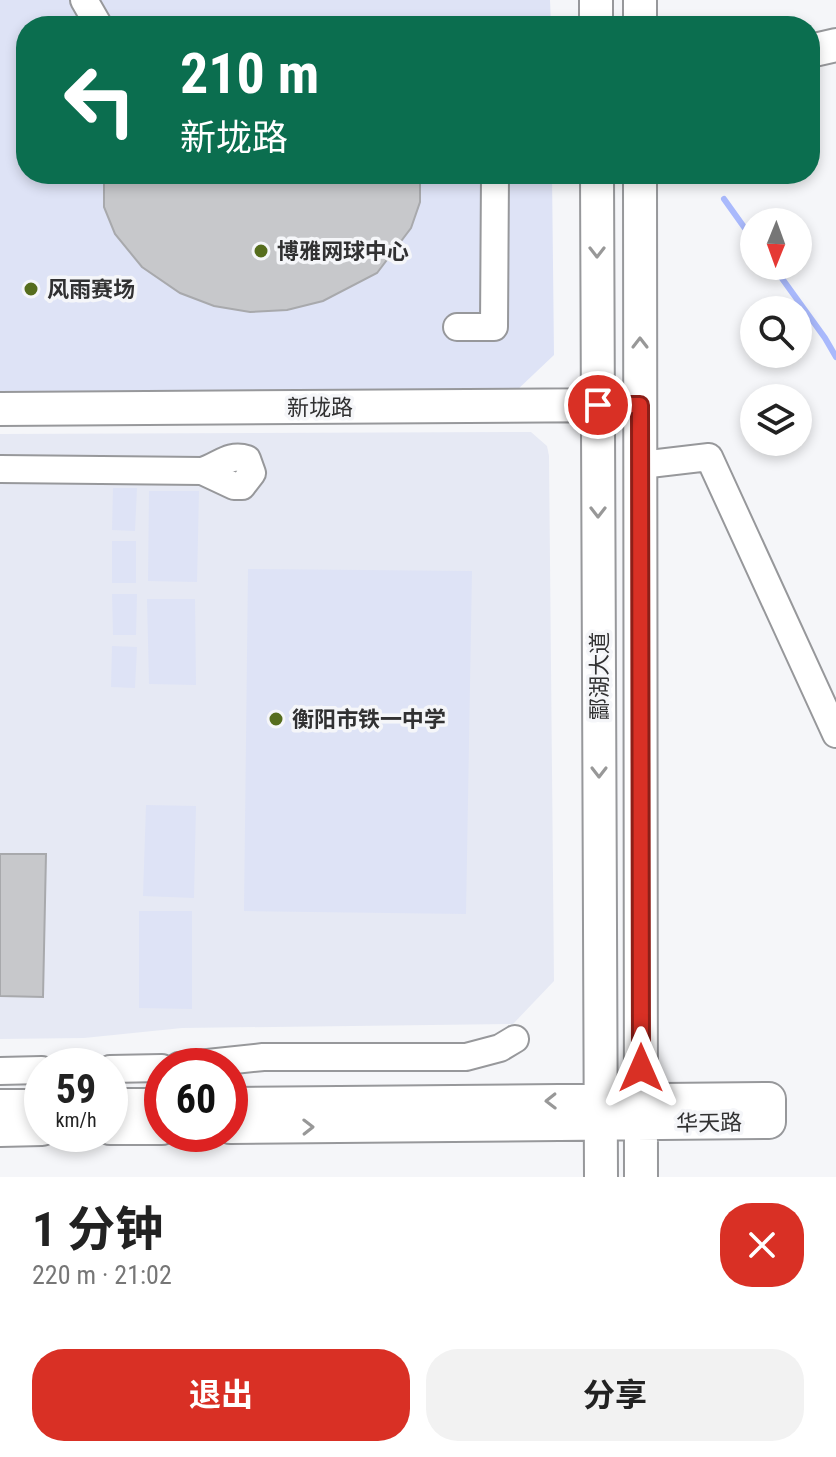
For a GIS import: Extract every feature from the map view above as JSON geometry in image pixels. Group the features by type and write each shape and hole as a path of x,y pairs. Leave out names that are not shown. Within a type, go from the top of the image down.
{"main road":[{"name":"酃湖大道","path":"597,184 601,1177"},
{"name":"酃湖大道","path":"640,184 641,1177"},
{"name":"新垅路","path":"0,409 640,405"},
{"path":"248,1104 641,1112"},
{"path":"0,1106 24,1106"},
{"path":"248,1126 601,1112"},
{"path":"0,1130 24,1129"}],"street":[{"path":"457,327 494,327 495,184"},
{"path":"641,465 709,457 836,734"},
{"path":"0,469 202,471"},
{"path":"248,1059 466,1057 500,1048 515,1039"},
{"path":"0,1071 24,1070"}],"shaded area":[{"path":"0,0 550,0 551,16 16,16 16,184 552,184 554,355 516,391 0,395"},
{"name":"衡阳市铁一中学","path":"531,432 547,446 549,456 554,981 513,1024 182,1028 84,1038 0,1039 0,434"},
{"path":"113,488 137,488 135,531 112,530"},
{"path":"149,491 199,491 197,582 148,581"},
{"path":"112,541 136,541 136,583 112,583"},
{"path":"248,569 472,571 466,914 244,911"},
{"path":"112,594 137,594 136,635 113,635"},
{"path":"147,599 195,599 196,685 149,684"},
{"path":"112,646 137,647 135,688 111,687"},
{"path":"146,805 196,806 194,898 143,896"},
{"path":"139,911 192,911 192,1009 139,1008"}],"building":[{"name":"博雅网球中心","path":"104,184 420,184 420,202 411,228 377,273 323,301 287,310 250,312 214,306 180,293 142,267 115,234 104,207"},
{"path":"0,854 46,854 43,997 0,996"}],"waterway":[{"path":"724,199 740,221"},
{"path":"783,280 836,357"}],"place":[{"name":"博雅网球中心","path":"261,251"},
{"name":"风雨赛场","path":"31,289"},
{"name":"衡阳市铁一中学","path":"276,719"}],"route":[{"path":"598,405 640,405 641,1068"}]}
